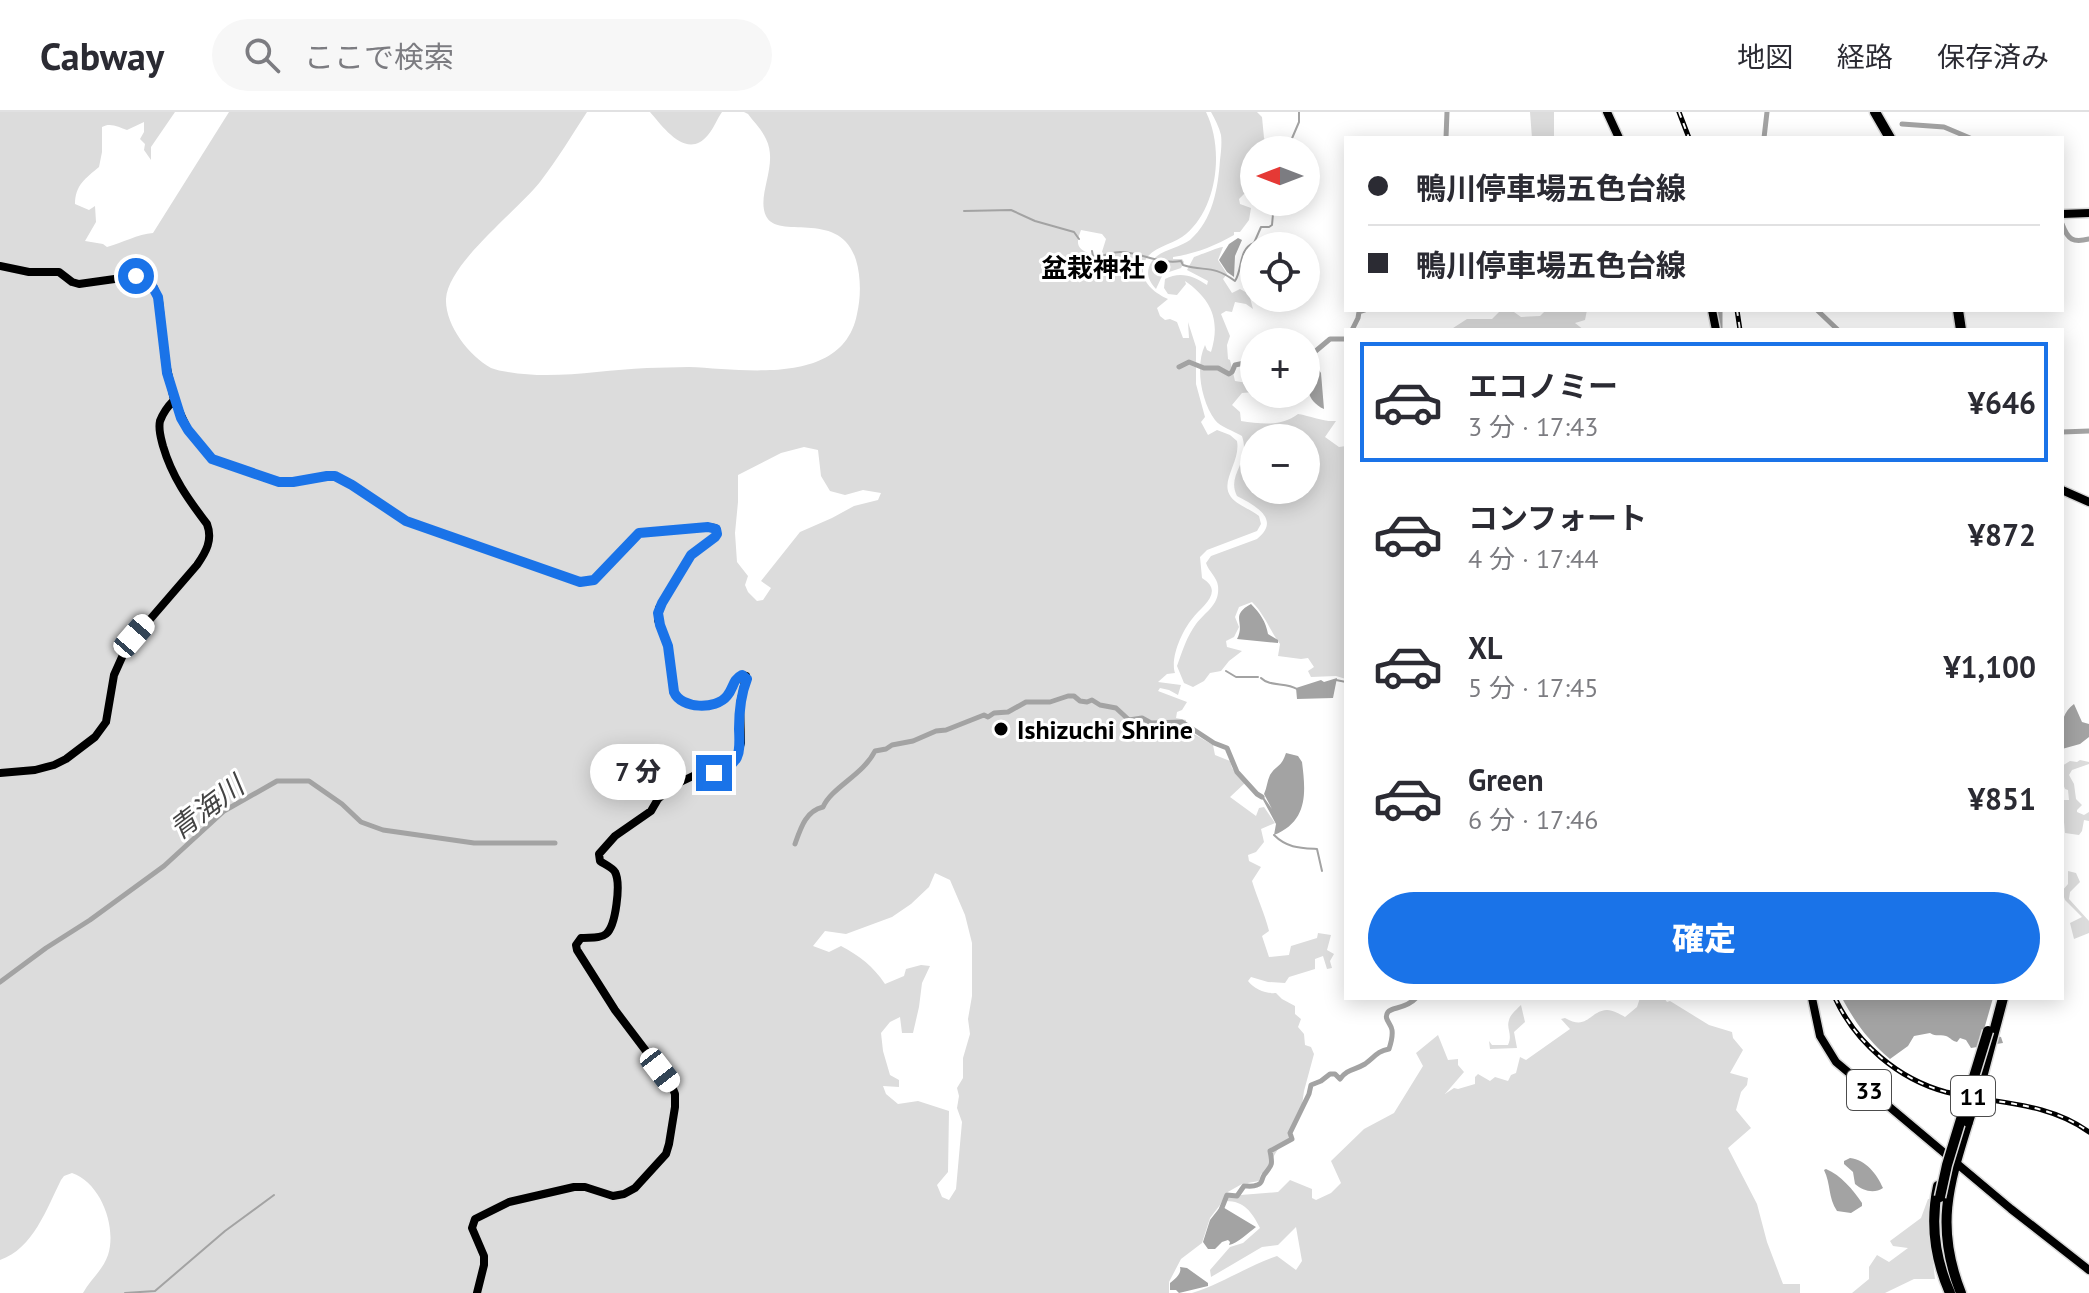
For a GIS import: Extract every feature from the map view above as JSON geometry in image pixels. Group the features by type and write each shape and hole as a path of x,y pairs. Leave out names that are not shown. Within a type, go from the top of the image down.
{"highway":[{"path":"1875,112 1889,136"},
{"path":"1882,112 1896,136"},
{"name":"11","path":"1956,1293 1945,1272 1939,1241 1942,1198 1951,1158 2000,1000"},
{"name":"11","path":"1951,1158 1990,1032"},
{"path":"1951,1158 1936,1195 1934,1222 1938,1258 1956,1293"}],"main road":[{"path":"1607,112 1618,136"},
{"path":"2064,214 2089,213"},
{"path":"0,266 29,272 59,272 79,284 128,276 147,280 158,297 165,359 174,400 188,430 215,461 283,482 335,476 406,521 580,582 594,580 643,531 712,527 717,532 687,560 659,608 658,620 668,646 674,692 684,703 714,704 727,696 737,677 746,676 740,704 741,749 724,769 693,776 674,785 658,799 651,811 615,836 600,851 600,861 616,875 618,899 606,935 581,938 576,945 615,1010 674,1088 675,1107 668,1150 647,1176 624,1194 613,1196 585,1187 574,1187 517,1200 475,1219 472,1228 485,1261 477,1293"},
{"path":"0,773 26,772 54,765 95,737 106,722 114,675 127,646 197,565 206,550 210,530 172,473 160,435 160,422 174,400"},
{"path":"2064,491 2089,502"},
{"name":"33","path":"1812,1000 1820,1036 1836,1062 2015,1213 2089,1270"}],"shaded area":[{"path":"0,112 175,112 151,147 151,160 140,139 144,122 127,130 111,125 102,127 99,167 79,187 75,204 89,210 95,206 96,222 85,241 107,247 153,233 229,112 587,112 540,182 458,270 446,299 454,329 467,348 483,363 499,370 543,375 678,367 788,369 812,363 832,353 848,337 859,301 860,280 856,260 848,244 837,235 824,230 783,226 773,223 766,216 764,199 769,149 762,132 744,112 1206,112 1212,126 1216,159 1215,176 1205,209 1186,234 1148,256 1143,274 1152,289 1168,299 1157,308 1160,316 1177,322 1183,338 1189,338 1188,322 1196,347 1196,384 1205,417 1201,422 1208,435 1217,430 1237,441 1228,491 1237,502 1259,516 1261,524 1257,531 1207,550 1200,557 1202,578 1209,583 1212,594 1181,637 1174,660 1175,673 1167,674 1158,682 1181,685 1178,695 1160,688 1158,691 1187,702 1177,712 1176,718 1186,720 1186,726 1194,734 1213,745 1215,755 1230,761 1245,783 1230,797 1256,816 1259,808 1264,807 1275,823 1261,829 1264,842 1256,852 1248,855 1249,861 1261,867 1252,881 1269,931 1262,936 1269,957 1289,955 1291,946 1317,938 1318,933 1331,935 1327,950 1334,954 1330,961 1332,968 1327,969 1323,956 1315,959 1315,969 1289,977 1285,983 1251,977 1248,981 1260,990 1276,993 1295,1006 1295,1014 1301,1019 1298,1027 1304,1034 1305,1045 1311,1047 1314,1054 1302,1105 1289,1139 1276,1152 1269,1169 1261,1174 1259,1181 1242,1184 1226,1193 1210,1218 1202,1243 1181,1259 1169,1282 1169,1293 83,1293 106,1260 110,1232 99,1196 82,1178 72,1173 61,1180 30,1237 12,1255 0,1260","holes":["1081,230 1102,234 1106,239 1101,255 1083,250 1078,245","804,447 818,450 821,476 830,491 845,495 863,490 881,493 878,500 854,506 800,532 761,581 771,588 763,600 757,601 748,592 745,585 748,576 737,562 738,475 781,453","935,873 950,880 965,915 972,943 970,1034 963,1058 963,1078 957,1088 957,1108 962,1122 956,1189 949,1200 942,1197 937,1185 948,1172 949,1111 918,1101 898,1104 886,1094 883,1086 899,1087 899,1080 890,1075 881,1033 890,1022 900,1017 902,1033 913,1033 922,983 930,966 906,969 904,976 885,984 866,962 841,946 829,952 813,946 825,931 846,934 892,917 929,887"]},
{"path":"650,112 722,112 708,135 692,144 676,139"},
{"path":"1211,112 1257,112 1262,117 1264,136 1240,136 1240,216 1250,216 1249,220 1240,232 1234,232 1234,235 1219,243 1173,257 1182,259 1181,268 1163,274 1156,289 1148,276 1152,261 1190,240 1204,223 1213,203 1218,182 1219,129"},
{"path":"1530,112 1554,112 1554,136 1532,136"},
{"path":"1240,239 1234,277 1219,260 1229,244"},
{"path":"1223,247 1218,260 1227,274 1223,279 1232,293 1240,289 1240,303 1235,302 1232,312 1221,314 1230,336 1228,359 1235,381 1240,382 1240,395 1232,405 1240,412 1241,421 1263,424 1240,424 1240,435 1217,422 1203,393 1200,363 1205,345 1211,352 1214,340 1212,311 1201,295 1185,281 1177,295 1168,294 1164,288 1165,279 1176,275 1192,277 1207,285 1208,281 1187,270 1194,257"},
{"path":"1499,312 1514,312 1521,317 1540,316 1544,312 1587,312 1585,320 1575,323 1581,328 1453,328 1467,319 1492,319"},
{"path":"1320,372 1321,373 1324,409 1320,407"},
{"path":"1298,414 1336,421 1325,437 1339,447 1344,446 1344,678 1311,677 1308,671 1314,667 1308,658 1278,656 1280,644 1252,602 1239,607 1235,617 1239,627 1234,637 1226,641 1227,647 1242,651 1221,671 1210,673 1193,687 1184,683 1177,666 1193,629 1217,598 1217,583 1206,563 1211,556 1257,539 1267,525 1263,513 1251,504 1320,504 1320,424 1263,424 1278,423"},
{"path":"1240,463 1240,498 1234,488"},
{"path":"1251,604 1262,618 1268,634 1278,643 1237,639 1239,616"},
{"path":"1337,678 1333,698 1297,699 1296,688"},
{"path":"2074,704 2082,722 2089,724 2089,737 2080,744 2064,748 2064,717"},
{"path":"1286,753 1298,756 1302,762 1304,795 1299,814 1293,822 1274,835 1276,824 1262,798 1272,809 1264,794 1270,775"},
{"path":"2070,761 2089,762 2072,770 2069,775 2076,799 2082,805 2077,812 2084,815 2089,812 2089,821 2084,820 2079,835 2065,833 2064,822 2064,800 2069,800 2068,790 2064,786 2064,765"},
{"path":"2068,871 2076,873 2080,882 2070,892 2069,899 2089,921 2089,933 2074,939 2070,923 2082,917 2065,900 2064,889 2068,884"},
{"path":"1639,1000 1670,1001 1709,1025 1732,1032 1743,1050 1730,1073 1748,1078 1736,1110 1751,1128 1728,1148 1757,1204 1783,1284 1800,1284 1800,1293 1192,1293 1277,1256 1296,1270 1302,1261 1296,1227 1278,1245 1262,1247 1211,1277 1210,1270 1230,1247 1243,1243 1260,1228 1247,1208 1226,1201 1228,1196 1278,1192 1290,1180 1312,1189 1312,1198 1316,1200 1331,1193 1341,1183 1331,1161 1364,1129 1394,1113 1423,1066 1416,1053 1438,1035 1448,1060 1458,1059 1458,1065 1464,1072 1445,1094 1454,1088 1475,1084 1478,1074 1490,1081 1495,1077 1508,1081 1516,1073 1520,1057 1526,1060 1570,1029 1561,1019 1579,1022 1607,1010 1625,1017 1637,1007"},
{"path":"1843,1000 1992,1000 1983,1033 2001,1037 2003,1043 1971,1048 1966,1040 1960,1038 1957,1042 1930,1033 1914,1036 1908,1046 1890,1059 1864,1032"},
{"path":"1521,1005 1525,1022 1514,1032 1517,1048 1490,1049 1489,1041 1492,1045 1508,1045 1509,1020"},
{"path":"1850,1158 1870,1168 1883,1188 1869,1191 1855,1184 1853,1172 1844,1164"},
{"path":"1826,1169 1846,1183 1862,1206 1851,1213 1837,1211"},
{"path":"1928,1199 1931,1199 1929,1227 1935,1279 1914,1279 1885,1293 1852,1293 1869,1279 1869,1267 1877,1255 1889,1262 1908,1248 1893,1246 1890,1241 1921,1218"},
{"path":"1221,1206 1256,1227 1232,1244 1229,1245 1228,1240 1215,1249 1208,1249 1203,1242 1210,1220"},
{"path":"1180,1267 1187,1268 1208,1286 1179,1293 1170,1290 1170,1283 1179,1274"}],"waterway":[{"path":"1293,136 1299,122 1299,112"},
{"path":"1446,136 1447,112"},
{"path":"1764,136 1767,112"},
{"path":"1902,124 1944,127 1965,136"},
{"path":"964,211 1011,210 1035,221 1074,232 1079,239"},
{"path":"1092,251 1093,256 1120,252 1181,261 1183,265 1214,270 1235,281 1245,250 1254,243 1261,227 1272,225 1273,216"},
{"path":"2064,229 2072,239 2089,239"},
{"path":"1353,328 1359,312"},
{"path":"1720,312 1720,328"},
{"path":"1819,312 1836,328"},
{"path":"1320,347 1330,339 1344,339"},
{"path":"1179,367 1189,362 1204,368 1218,368 1229,374 1235,365 1240,364"},
{"path":"2064,432 2089,431"},
{"path":"1226,671 1236,677 1258,677"},
{"path":"1261,678 1269,683 1297,689"},
{"path":"1336,680 1344,682"},
{"path":"795,844 808,816 823,807 875,751 913,741 984,715 988,717 994,713 1008,712 1026,702 1050,702 1068,696 1116,708 1129,720 1142,718 1151,723 1182,722 1227,748 1237,772 1262,797"},
{"name":"青海川","path":"0,982 164,866 224,811 277,781 309,781 361,822 383,830 474,843 555,843"},
{"path":"1274,835 1289,845 1317,849 1322,871"},
{"path":"1221,1210 1227,1195 1237,1196 1244,1186 1259,1184 1271,1164 1270,1151 1292,1139 1290,1133 1311,1085 1330,1074 1340,1079 1348,1071 1389,1049 1392,1033 1387,1014 1413,1000"},
{"path":"125,1293 155,1291 225,1231 274,1195"}],"railway":[{"path":"1679,112 1688,136"},
{"path":"1737,312 1740,328"},
{"path":"1836,1000 1854,1030 1867,1044 1911,1078 1946,1092 2055,1114 2089,1132"}],"place":[{"name":"盆栽神社","path":"1161,267"},
{"name":"Ishizuchi Shrine","path":"1001,729"}],"route":[{"path":"136,276 151,284 158,297 167,373 181,418 204,452 215,461 274,481 293,482 335,476 406,521 580,582 594,580 643,531 716,529 715,537 687,560 658,615 668,646 676,698 684,703 714,704 727,696 737,677 746,676 740,704 741,749 728,767 714,773"}]}
